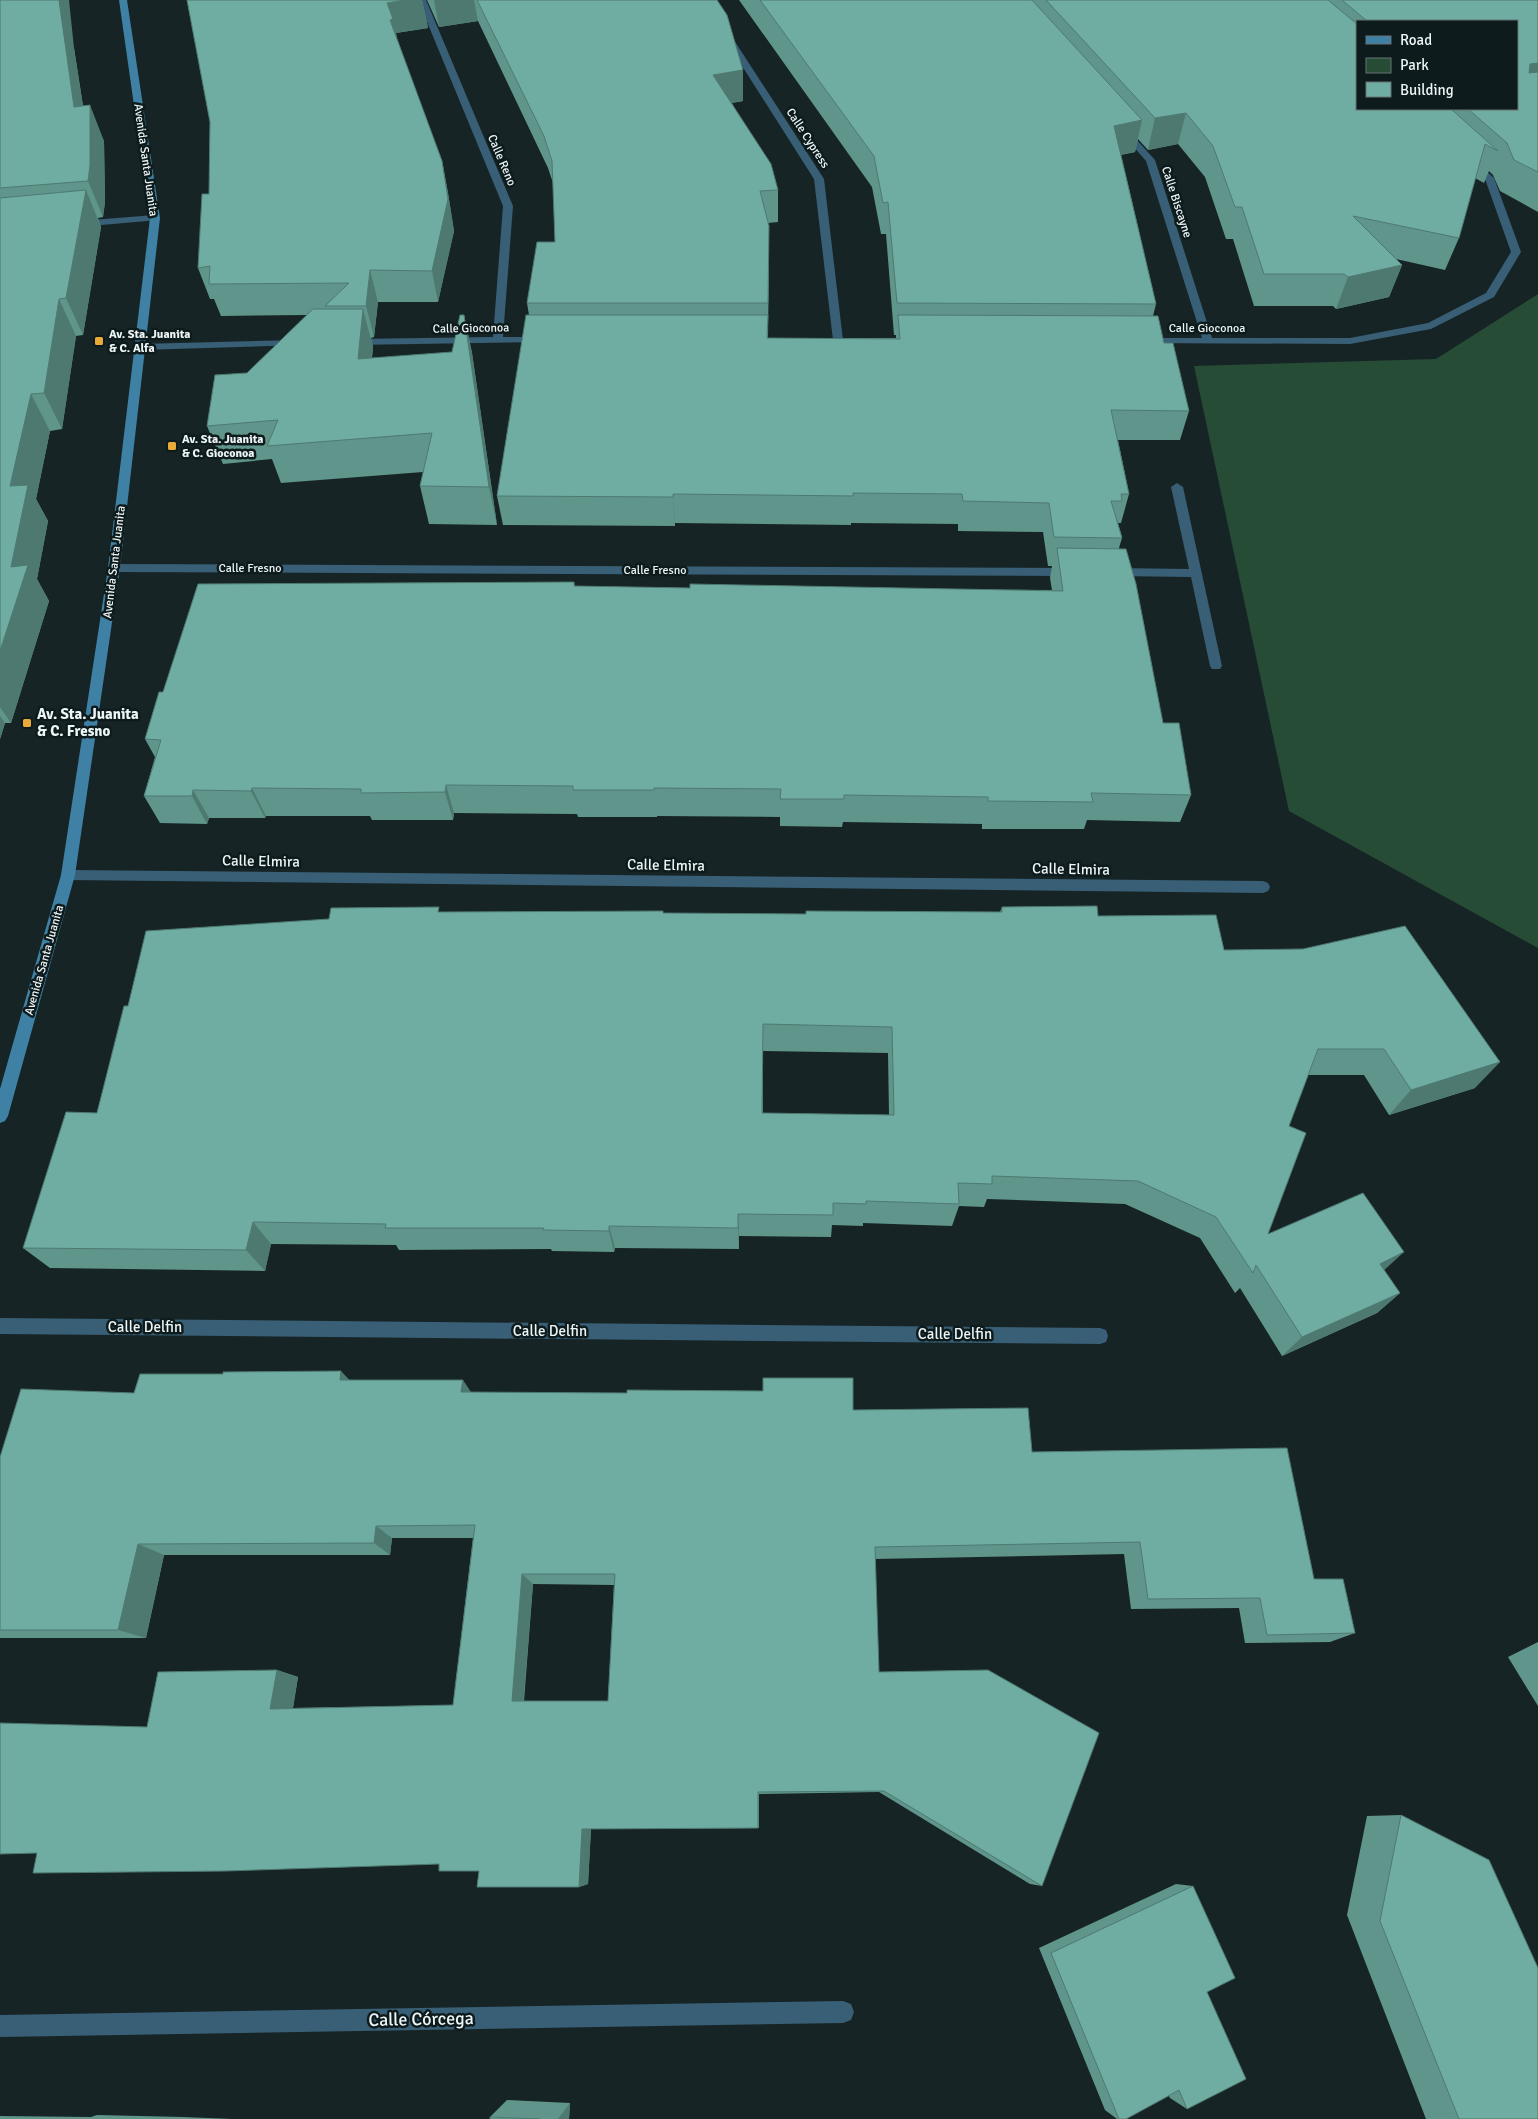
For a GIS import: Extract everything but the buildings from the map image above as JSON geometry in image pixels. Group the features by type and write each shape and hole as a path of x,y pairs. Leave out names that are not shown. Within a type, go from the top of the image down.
{"street":[{"name":"Avenida Santa Juanita","path":"0,1116 68,875 114,568 155,218 123,0"},
{"name":"Calle Reno","path":"422,0 508,206 498,340"},
{"name":"Calle Cypress","path":"704,0 819,179 839,340"},
{"name":"Calle Biscayne","path":"1117,123 1150,160 1208,341"},
{"name":"Calle Gioconoa","path":"1128,340 1350,341 1431,326 1490,295 1516,252 1489,178 1468,159"},
{"path":"68,225 155,218"},
{"name":"Calle Gioconoa","path":"339,343 556,340"},
{"path":"140,346 309,343"},
{"path":"1177,487 1216,666"},
{"name":"Calle Fresno","path":"114,568 1195,573"},
{"name":"Calle Elmira","path":"68,875 1263,887"},
{"name":"Calle Delfin","path":"0,1326 1100,1336"},
{"name":"Calle Córcega","path":"0,2026 843,2012"}],"green space":[{"path":"1538,294 1538,948 1289,811 1194,366 1436,359"}],"place":[{"name":"Av. Sta. Juanita & C. Alfa","path":"99,341"},
{"name":"Av. Sta. Juanita & C. Gioconoa","path":"172,446"},
{"name":"Av. Sta. Juanita & C. Fresno","path":"27,723"}]}
